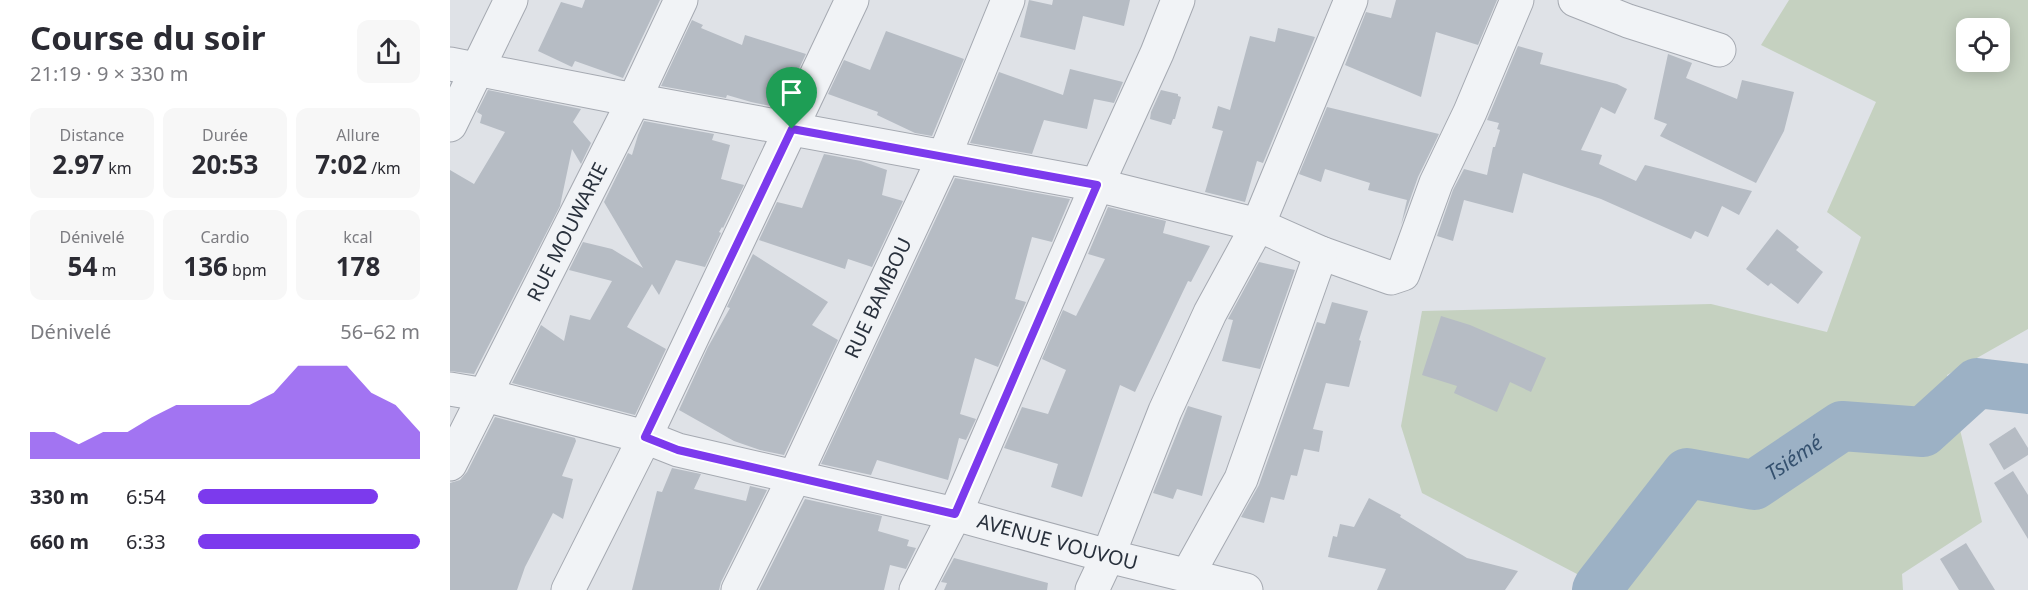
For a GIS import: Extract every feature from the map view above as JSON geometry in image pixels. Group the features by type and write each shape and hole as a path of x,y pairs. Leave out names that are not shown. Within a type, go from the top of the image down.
{"street":[{"path":"450,125 464,67 511,0"},
{"name":"RUE MOUWARIE","path":"450,464 634,100 681,0"},
{"path":"568,590 645,437 852,0"},
{"name":"RUE BAMBOU","path":"738,590 795,476 944,157 1008,0"},
{"path":"916,590 955,514 1097,185 1157,53 1178,0"},
{"path":"1092,590 1108,556 1165,411 1210,313 1258,225 1351,0"},
{"path":"464,67 1097,185 1258,225 1321,253 1391,278 1403,274 1436,183 1470,111 1517,0"},
{"path":"1575,0 1628,21 1719,50"},
{"path":"1187,576 1241,479 1321,253"},
{"name":"AVENUE VOUVOU","path":"450,389 485,395 645,437 678,450 955,514 1108,556 1246,590"}],"green space":[{"path":"1789,0 2028,0 2028,329 1947,375 1982,522 1902,574 1903,590 1597,590 1598,585 1422,493 1401,426 1422,311 1711,304 1827,332 1861,237 1827,212 1876,102 1761,45"}],"building":[{"path":"585,0 660,0 623,78 575,61 572,67 538,51 561,2 582,8"},
{"path":"1029,0 1052,5 1053,0 1130,0 1124,26 1083,16 1075,50 1020,37"},
{"path":"1396,0 1497,0 1478,45 1436,32 1421,97 1345,65 1366,12 1391,18"},
{"path":"692,20 703,25 701,28 742,45 745,35 806,54 780,108 727,95 726,98 661,86"},
{"path":"1278,28 1315,37 1263,163 1257,161 1245,202 1205,192 1223,131 1212,128 1218,106 1230,110 1250,36 1275,42"},
{"path":"886,31 964,59 932,136 915,133 877,115 878,112 828,94 844,60 870,70"},
{"path":"1518,46 1543,53 1540,64 1617,84 1627,89 1615,114 1601,107 1581,150 1602,155 1599,164 1636,181 1645,165 1752,191 1739,215 1722,206 1708,237 1695,231 1691,239 1601,199 1523,173 1513,213 1464,200 1453,241 1437,236 1453,190 1464,169 1487,175 1493,147 1495,147 1500,130 1497,129 1499,123 1487,120"},
{"path":"1668,54 1692,63 1686,78 1737,99 1742,80 1794,92 1784,131 1756,183 1660,136 1667,124 1654,119"},
{"path":"1070,69 1123,82 1114,103 1094,99 1087,129 1044,120 1032,154 970,143 999,72 1063,95"},
{"path":"488,90 581,109 573,122 591,143 581,164 572,149 560,206 474,374 450,371 450,170 474,184 505,132 480,123 482,115 477,112"},
{"path":"1161,90 1178,94 1181,97 1171,125 1150,119"},
{"path":"1327,107 1439,134 1418,177 1401,225 1407,200 1368,190 1370,183 1325,169 1321,182 1299,174"},
{"path":"644,121 714,134 712,140 730,145 721,179 744,185 719,232 721,233 705,267 676,260 659,295 652,284 627,327 666,349 635,415 512,383 541,325 564,341 570,315 590,320 612,281 569,270 583,242 612,249 643,268 604,202 628,153 632,155"},
{"path":"824,154 861,161 887,170 882,195 903,201 872,267 848,259 845,269 759,240 777,202 802,208"},
{"path":"955,178 1070,199 1052,242 1032,237 1015,299 1026,302 998,367 975,358 960,414 976,419 966,440 959,438 948,480 877,460 871,475 821,464"},
{"path":"1108,207 1166,221 1163,233 1210,246 1191,282 1188,281 1135,392 1120,385 1082,497 1051,487 1058,464 1004,448 1022,407 1048,414 1066,370 1042,359 1063,310 1076,316 1105,259 1088,254"},
{"path":"1777,229 1799,247 1796,250 1823,272 1798,304 1771,283 1768,286 1746,269"},
{"path":"753,254 828,302 812,325 838,340 784,455 734,441 679,410 708,347 730,308 727,307"},
{"path":"1259,262 1295,270 1260,369 1222,361 1233,320 1228,319"},
{"path":"1332,302 1368,311 1349,387 1326,383 1313,429 1323,431 1319,452 1304,449 1297,476 1291,475 1284,500 1271,497 1264,523 1241,517 1259,485 1317,322 1325,324"},
{"path":"1441,316 1470,325 1546,358 1531,392 1510,382 1497,412 1454,393 1457,386 1422,375"},
{"path":"1188,406 1222,416 1202,496 1177,489 1173,499 1153,493"},
{"path":"495,417 575,438 576,441 562,476 573,479 563,519 553,513 525,567 517,590 450,590 450,483 460,480 467,472"},
{"path":"2015,427 2028,448 2028,455 2004,470 1989,444"},
{"path":"672,468 701,474 694,489 746,501 750,486 767,490 719,590 632,590 657,491 662,492"},
{"path":"2013,471 2028,495 2028,539 1994,483"},
{"path":"1369,498 1401,515 1400,517 1467,558 1518,571 1505,590 1377,590 1386,569 1328,557 1333,536 1337,537 1340,524 1354,527"},
{"path":"805,499 882,516 878,531 909,540 907,546 916,548 906,569 890,565 884,590 759,590"},
{"path":"1966,543 1995,590 1959,590 1940,559"},
{"path":"954,558 1048,583 1047,590 944,590 947,583 941,582"}],"waterway":[{"name":"Tsiémé","path":"1597,590 1687,473 1754,485 1842,426 1923,432 1977,383 2028,389"}],"route":[{"path":"792,129 1097,185 955,514 678,450 645,437 792,129"}]}
